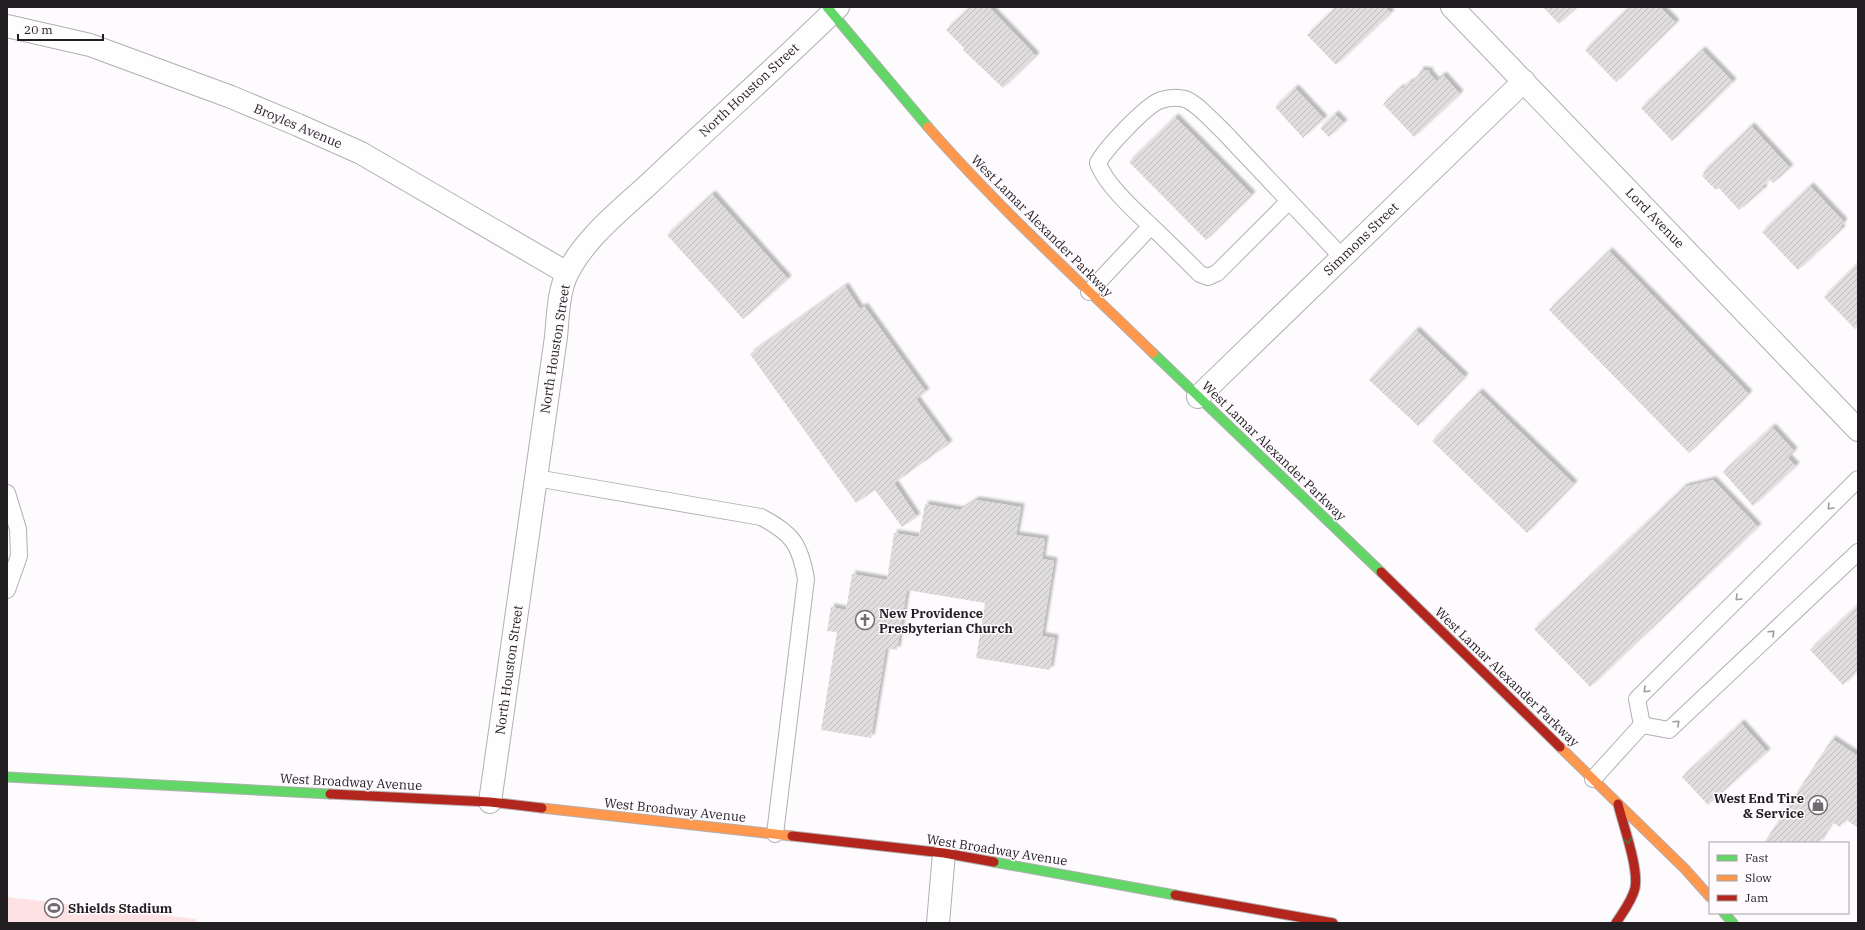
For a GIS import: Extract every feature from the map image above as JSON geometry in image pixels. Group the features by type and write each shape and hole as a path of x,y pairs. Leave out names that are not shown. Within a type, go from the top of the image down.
{"main road":[{"name":"West Lamar Alexander Parkway","path":"830,9 956,159 1035,239 1618,803 1685,869 1709,896"},
{"name":"West Broadway Avenue","path":"7,777 490,802 944,853 1331,923"},
{"path":"1616,923 1628,904 1636,886 1631,850 1618,803"},
{"path":"1725,914 1733,923"}],"street":[{"name":"Lord Avenue","path":"1452,7 1858,430"},
{"name":"North Houston Street","path":"490,802 560,300 567,273 582,250 602,228 830,9"},
{"name":"Broyles Avenue","path":"7,26 90,45 231,97 362,153 567,273"},
{"name":"Simmons Street","path":"1198,397 1524,81"},
{"path":"938,923 944,853"}],"lane":[{"path":"1289,201 1217,272 1208,277 1200,274 1118,192 1100,169 1098,163 1113,142 1152,105 1161,100 1179,98 1187,99 1206,114 1289,201 1342,258"},
{"path":"1089,292 1151,226"},
{"path":"536,478 761,517 780,527 794,541 802,557 806,579 775,834"},
{"path":"1642,725 1637,699 1858,480"},
{"path":"7,493 18,528 19,556 7,590"},
{"path":"1642,725 1669,730 1858,552"},
{"path":"1593,779 1642,725"}],"shaded area":[{"name":"Shields Stadium","path":"7,897 196,919 196,923 7,923"}],"building":[{"path":"970,7 989,7 1036,56 1003,88 963,50 964,48 946,30"},
{"path":"1336,7 1385,7 1391,13 1336,65 1307,35"},
{"path":"1543,7 1577,7 1559,24"},
{"path":"1629,7 1660,7 1676,23 1616,82 1585,50"},
{"path":"1702,50 1733,82 1672,141 1641,108"},
{"path":"1420,70 1430,71 1429,73 1436,81 1443,75 1460,94 1414,137 1383,104 1400,88 1402,89 1410,82 1411,83 1419,75"},
{"path":"1295,88 1324,119 1303,138 1275,107"},
{"path":"1335,114 1344,123 1329,137 1320,128"},
{"path":"1175,117 1252,195 1206,240 1129,162"},
{"path":"1751,126 1790,168 1773,183 1770,179 1762,187 1764,189 1739,210 1719,188 1716,190 1702,176 1704,174 1703,172"},
{"path":"1810,186 1844,222 1840,227 1842,229 1798,270 1762,232"},
{"path":"712,194 788,279 743,319 667,235"},
{"path":"1609,251 1749,394 1689,453 1549,310"},
{"path":"1858,263 1858,325 1855,329 1824,297"},
{"path":"845,286 860,309 864,306 926,392 916,399 949,444 894,483 917,517 902,527 875,490 856,503 750,354"},
{"path":"1416,330 1465,377 1418,426 1369,380"},
{"path":"1479,392 1574,484 1527,533 1432,441"},
{"path":"1772,427 1794,451 1788,458 1796,466 1753,506 1723,472"},
{"path":"1713,480 1758,527 1590,687 1534,629 1684,487"},
{"name":"New Providence Presbyterian Church","path":"976,500 1021,507 1016,535 1045,539 1042,559 1054,561 1042,636 1055,638 1050,670 976,658 985,603 907,590 897,650 886,648 871,738 821,730 837,632 827,631 831,607 846,610 852,574 887,580 894,533 919,537 925,504 960,510"},
{"path":"1858,605 1858,670 1843,685 1810,650"},
{"path":"1741,723 1767,752 1708,805 1682,777"},
{"path":"1832,739 1858,756 1858,828 1845,819 1840,827 1832,822 1820,842 1765,842"}],"traffic: fast":[{"path":"827,7 928,127"},
{"path":"1153,353 1381,572"},
{"path":"7,777 330,794"},
{"path":"994,862 1175,895"},
{"path":"1725,914 1733,923"}],"traffic: slow":[{"path":"928,127 982,186 1153,353"},
{"path":"1560,747 1685,869 1709,896"},
{"path":"542,808 792,836"}],"traffic: jam":[{"path":"1381,572 1560,747"},
{"path":"330,794 490,802 542,808"},
{"path":"1616,923 1632,897 1636,880 1633,858 1618,804"},
{"path":"792,836 944,853 994,862"},
{"path":"1175,895 1333,923"}],"place":[{"name":"New Providence Presbyterian Church","path":"865,620"},
{"name":"West End Tire & Service","path":"1818,805"},
{"name":"Shields Stadium","path":"54,908"}]}
